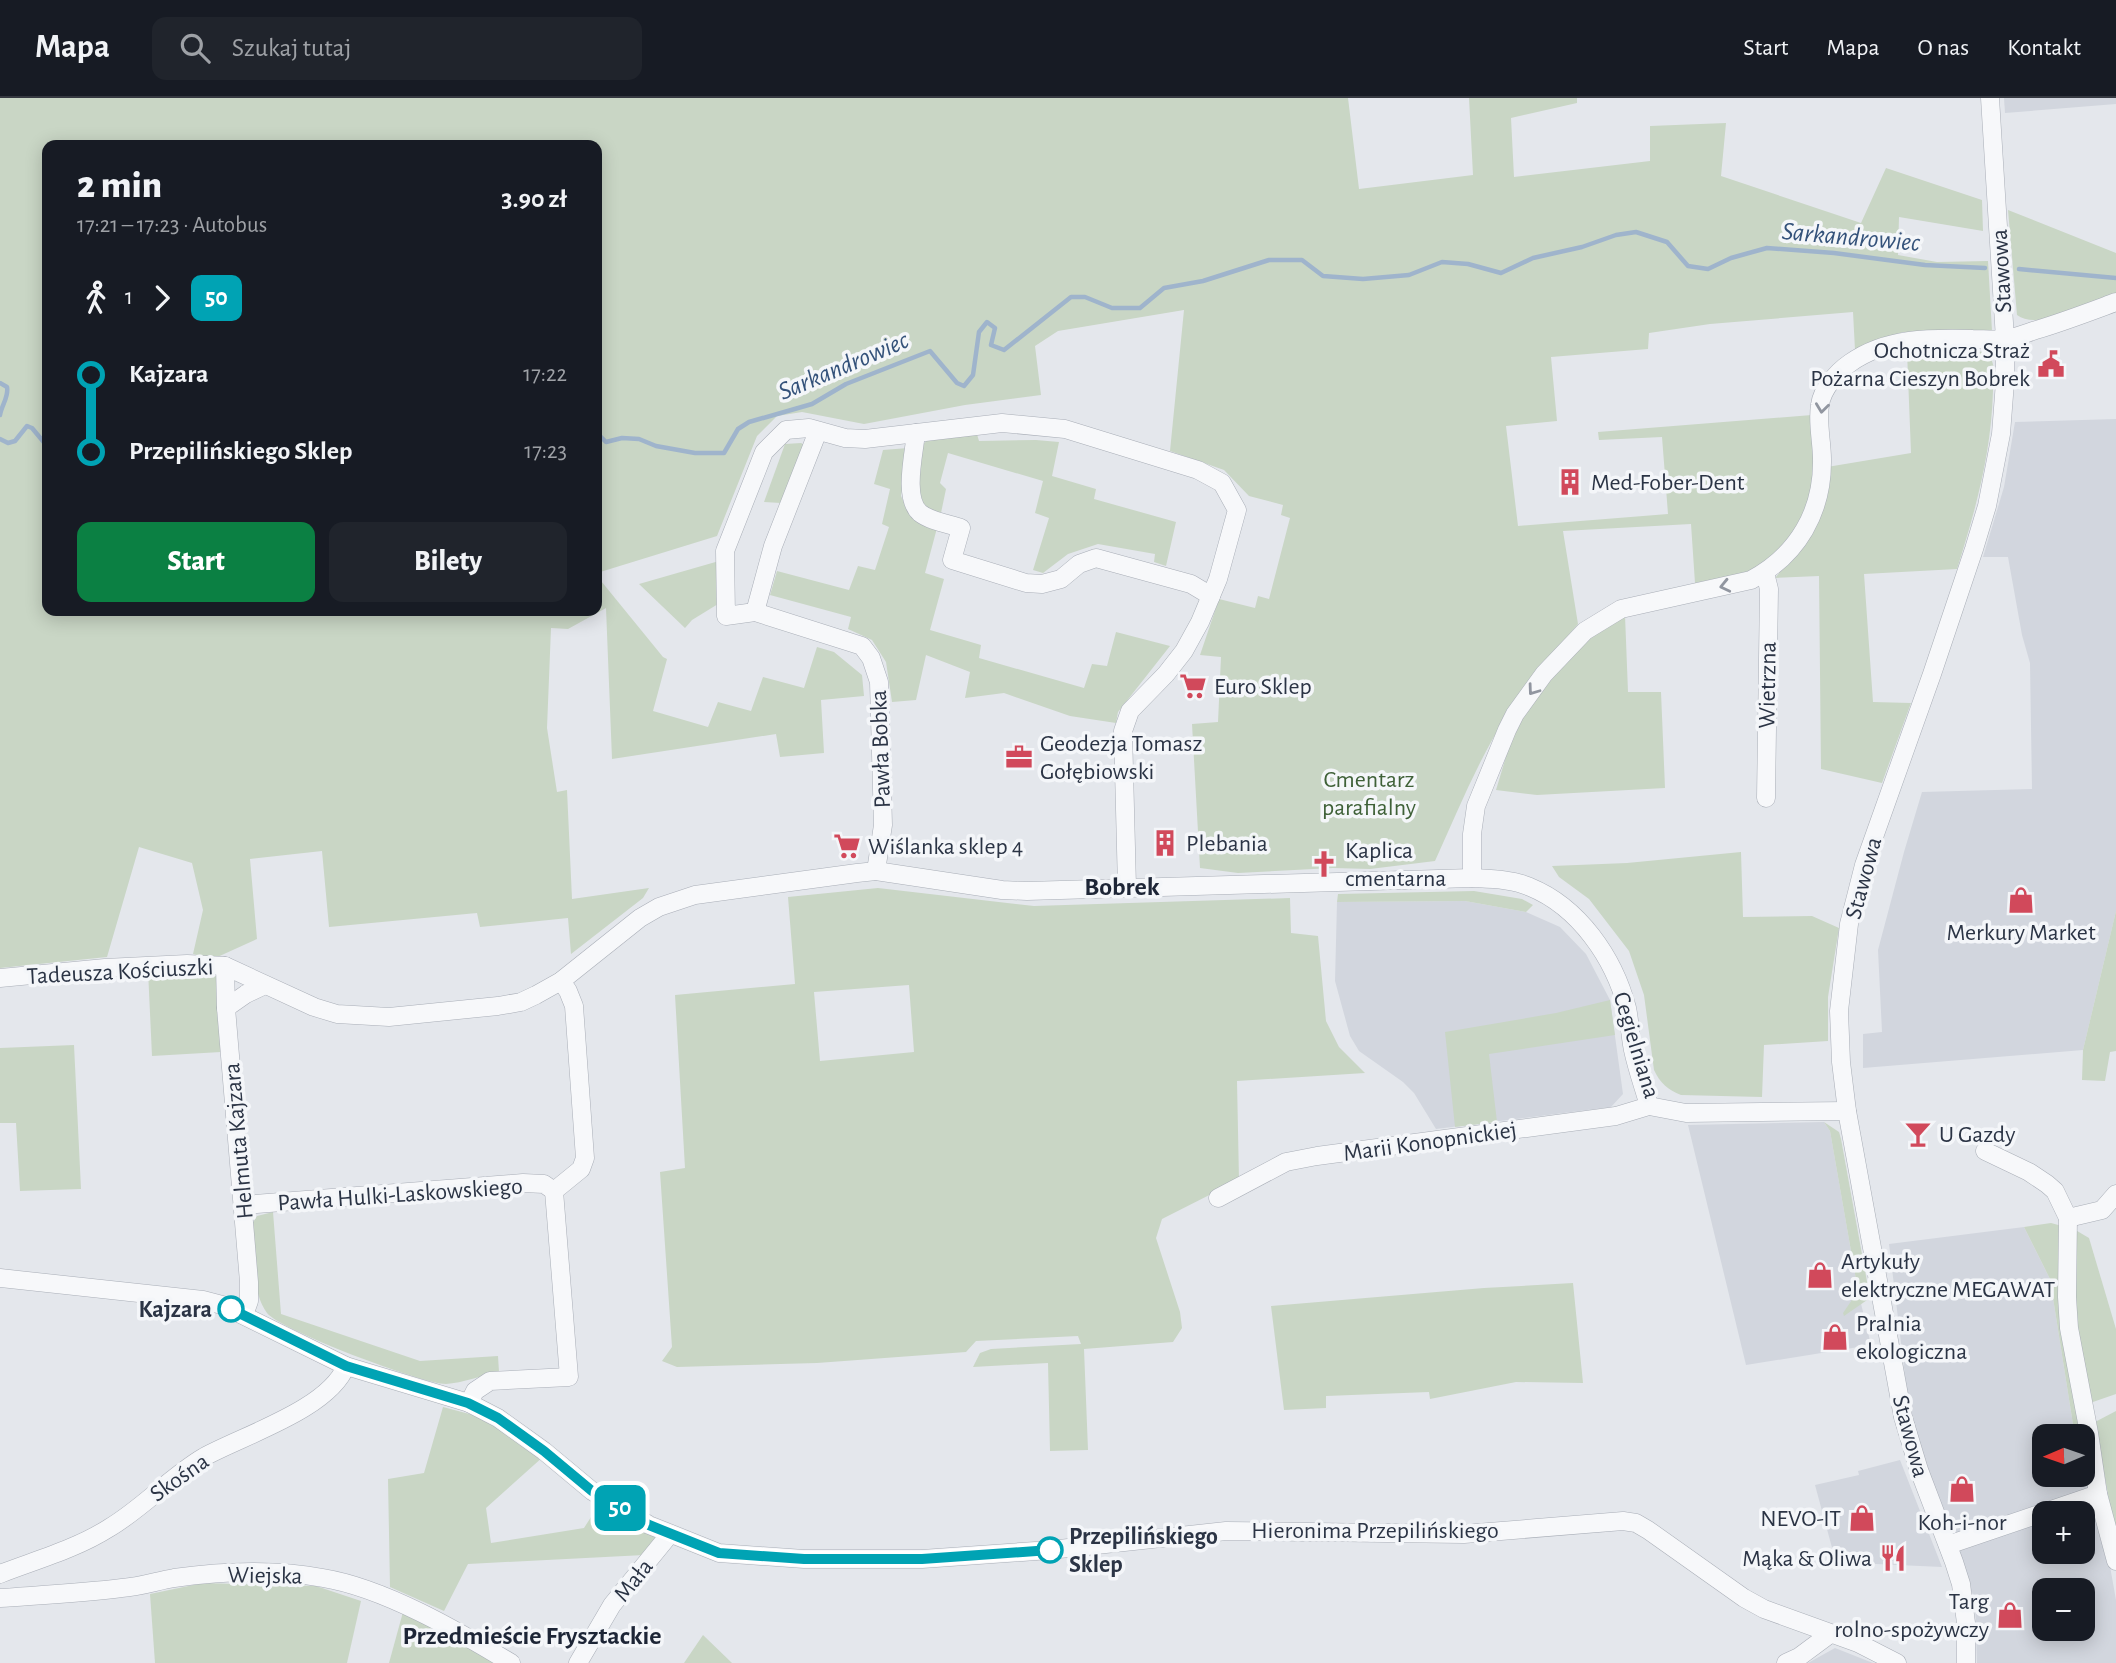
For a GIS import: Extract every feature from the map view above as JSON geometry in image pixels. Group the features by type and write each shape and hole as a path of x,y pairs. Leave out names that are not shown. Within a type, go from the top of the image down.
{"street":[{"name":"Stawowa","path":"1966,1663 1966,1623 1961,1584 1919,1470 1903,1417 1847,1111 1841,1062 1839,1010 1849,924 1864,865 1933,674 1987,506 2001,435 2005,339 1990,98"},
{"path":"1472,878 1472,834 1476,806 1515,714 1552,665 1585,631 1621,609 1751,580 1765,573 1798,541 1816,508 1822,482 1820,404 1828,385 1839,372 1864,354 1883,345 1938,338 2005,339 2116,302"},
{"path":"755,612 773,545 818,431 845,438 865,439 1002,423 1065,429 1198,470 1222,484 1237,510 1219,579 1185,651 1130,712 1123,731 1127,887"},
{"name":"Pawła Bobka","path":"818,431 808,428 786,430 764,452 725,551 726,616 755,612 862,646 871,658 879,682 883,789 883,825 876,871"},
{"path":"916,433 911,495 913,505 922,514 961,528 952,560 1026,583 1042,584 1061,579 1079,564 1096,558 1191,584 1211,596"},
{"name":"Wietrzna","path":"1765,573 1769,589 1766,798"},
{"name":"Tadeusza Kościuszki","path":"0,978 105,968 187,964 225,966 314,1007 337,1014 389,1017 521,1002 561,981 640,918 678,900 695,895 876,871 1002,890 1053,891 1472,878"},
{"name":"Cegielniana","path":"1472,878 1513,882 1531,887 1575,916 1607,955 1627,1008 1633,1050 1649,1106 1686,1113 1847,1111"},
{"name":"Helmuta Kajzara","path":"225,966 226,1008 250,1301 244,1315"},
{"path":"468,1403 474,1391 490,1381 569,1377 554,1191 581,1169 585,1158 574,1006 561,981"},
{"path":"226,1008 246,993 265,985"},
{"name":"Marii Konopnickiej","path":"1218,1198 1286,1162 1616,1116 1649,1106"},
{"path":"1985,1151 2029,1172 2047,1184 2055,1191 2068,1218 2069,1328 2090,1433 2098,1494 2116,1561"},
{"name":"Pawła Hulki-Laskowskiego","path":"243,1205 523,1183 544,1184 554,1191"},
{"path":"2068,1218 2102,1210 2116,1194"},
{"name":"Hieronima Przepilińskiego","path":"0,1278 203,1300 222,1305 346,1366 468,1403 498,1418 544,1451 592,1491 649,1525 719,1553 804,1559 922,1559 1050,1550 1226,1531 1464,1534 1623,1521 1636,1523 1648,1530 1744,1598 1764,1609 1858,1643 1897,1663"},
{"name":"Skośna","path":"0,1574 66,1549 109,1528 202,1458 299,1410 322,1395 333,1387 346,1366"},
{"path":"1948,1545 2098,1494"},
{"name":"Mała","path":"578,1663 612,1605 670,1534"},
{"name":"Wiejska","path":"0,1598 125,1588 172,1578 226,1573 296,1574 351,1584 405,1606 475,1641 511,1663"},
{"path":"1786,1663 1799,1657 1830,1634"}],"shaded area":[{"path":"2004,98 2116,98 2116,104 2005,113"},
{"path":"2116,419 2116,911 2083,1050 1863,1068 1863,1034 1882,1032 1878,950 1922,792 2032,789 2030,663 2022,635 2008,557 1983,557 2004,487 2015,422"},
{"path":"1465,901 1526,912 1560,927 1586,954 1610,1000 1623,1094 1611,1107 1436,1129 1414,1093 1359,1051 1350,1036 1335,981 1337,902"},
{"path":"1824,1122 1830,1131 1858,1291 1871,1345 1746,1365 1688,1125"},
{"path":"2024,1227 2050,1279 2073,1424 2032,1424 2032,1488 2088,1488 2092,1501 2032,1501 2032,1564 2095,1564 2095,1511 2108,1555 2116,1600 2116,1663 1977,1663 1975,1600 1949,1536 1911,1425 1889,1244"},
{"path":"1900,1460 1942,1567 1876,1564 1837,1566 1815,1485 1859,1475 1858,1471"},
{"path":"1835,1648 1873,1663 1808,1663"}],"green space":[{"name":"Cmentarz parafialny","path":"0,98 1348,98 1359,189 1473,175 1469,98 1577,98 1577,103 1511,118 1514,177 1650,161 1650,126 1726,123 1721,176 1861,223 1886,168 1982,200 1983,231 1899,217 1898,255 1937,262 1988,261 1992,331 1903,332 1855,350 1853,312 1710,324 1649,333 1648,349 1551,357 1557,421 1506,426 1518,526 1668,514 1662,437 1599,440 1598,432 1812,415 1816,491 1801,524 1781,549 1750,572 1695,583 1691,524 1563,531 1578,624 1531,681 1496,734 1435,861 1370,869 1333,868 1238,873 1200,868 1192,724 1218,722 1221,657 1200,655 1219,599 1255,608 1258,596 1269,599 1290,518 1281,515 1283,505 1249,496 1224,470 1170,451 1184,310 1058,331 1035,346 1041,395 965,405 864,424 802,412 777,416 757,436 717,536 602,571 602,140 42,140 42,616 592,616 568,629 551,628 547,728 557,792 567,790 572,899 649,888 643,898 571,954 568,918 480,927 477,913 329,927 322,851 250,859 257,939 213,959 193,954 203,910 192,863 139,847 107,957 0,968"},
{"path":"2008,210 2116,253 2116,293 2051,318 2038,320 2017,315"},
{"path":"1951,348 1973,350 1988,355 1994,370 1986,459 1957,569 1864,574 1873,702 1911,703 1882,783 1821,769 1819,576 1775,578 1806,540 1819,516 1824,502 1827,467 1911,453 1907,351"},
{"path":"976,431 979,441 1059,442 1052,476 1096,489 1094,499 1176,522 1166,566 1154,562 1155,554 1098,544 1068,554 1043,573 1033,570 1049,518 1035,513 1043,481 948,453 940,483 946,489 941,513 921,508 915,499 922,446 927,440"},
{"path":"801,443 808,447 781,503 764,502 785,444"},
{"path":"908,448 901,496 911,517 937,528 925,573 944,579 930,630 981,645 979,658 1084,688 1092,664 1107,666 1116,632 1170,646 1118,712 1116,723 1070,716 1004,693 965,698 970,672 926,655 916,700 892,702 886,662 872,640 848,629 851,617 770,595 777,571 849,590 858,566 875,570 889,527 882,524 890,489 874,484 883,450"},
{"path":"719,561 718,604 692,620 685,628 639,584"},
{"path":"602,582 667,659 653,711 708,727 718,702 751,711 763,677 804,688 817,647 834,652 862,675 864,696 821,700 824,753 780,757 776,734 612,759 606,608 602,610"},
{"path":"1625,615 1628,692 1661,692 1665,788 1537,795 1496,790 1514,730 1550,680 1588,639"},
{"path":"1741,852 1743,917 1812,916 1839,928 1828,997 1828,1041 1764,1045 1762,1097 1681,1095 1665,1086 1654,1070 1644,995 1629,951 1589,899 1559,877 1552,866 1627,863"},
{"path":"878,888 1034,906 1290,898 1291,933 1318,936 1326,1021 1339,1047 1365,1073 1237,1081 1239,1180 1162,1219 1156,1238 1180,1312 1182,1328 1173,1342 1084,1349 1088,1450 1050,1451 1048,1363 973,1367 980,1353 991,1349 1081,1344 1078,1336 976,1341 966,1352 817,1363 677,1367 662,1361 672,1347 660,1172 685,1168 675,995 795,984 788,897","holes":["909,985 914,1052 820,1061 814,992"]},
{"path":"1474,891 1522,899 1533,905 1526,912 1465,901 1337,902 1338,894"},
{"path":"2116,911 2116,1051 2110,1052 2105,1081 2082,1080 2083,1050"},
{"path":"148,970 204,970 217,977 221,1052 152,1056"},
{"path":"1610,1000 1615,1035 1489,1054 1497,1122 1455,1127 1445,1032 1556,1013"},
{"path":"74,1045 81,1189 20,1191 16,1123 0,1123 0,1048"},
{"path":"1824,1122 1839,1132 1841,1139 1870,1298 1844,1316 1843,1313 1858,1291 1830,1131"},
{"path":"273,1212 281,1314 420,1361 498,1356 499,1372 446,1384 432,1382 353,1355 277,1321 267,1313 258,1294 253,1258 252,1224 257,1216"},
{"path":"2051,1223 2062,1226 2084,1424 2073,1424 2050,1279 2024,1227"},
{"path":"2072,1228 2089,1238 2116,1329 2116,1394 2090,1403 2075,1316"},
{"path":"1573,1283 1583,1383 1516,1382 1430,1399 1429,1392 1326,1396 1326,1408 1284,1410 1271,1306"},
{"path":"443,1407 477,1416 497,1425 544,1456 486,1508 491,1543 584,1528 600,1503 657,1534 644,1555 468,1564 444,1611 390,1587 388,1479 424,1473"},
{"path":"2116,1411 2116,1539 2095,1422"},
{"path":"203,1583 316,1586 361,1601 347,1663 155,1663 150,1594"},
{"path":"403,1612 500,1663 389,1663"},
{"path":"703,1635 732,1663 684,1663"}],"waterway":[{"name":"Sarkandrowiec","path":"602,438 606,442 622,438 639,439 656,446 695,453 724,453 738,429 749,422 812,404 846,384 930,351 957,383 964,386 973,375 979,332 987,322 995,328 991,345 1004,350 1071,297 1085,297 1112,308 1140,308 1164,288 1203,281 1269,260 1302,260 1323,276 1363,279 1409,275 1442,262 1468,264 1501,273 1533,258 1636,232 1667,242 1688,266 1708,269 1731,258 1767,248 1834,253 1925,265 1985,268"},
{"name":"Sarkandrowiec","path":"2019,269 2116,278"},
{"name":"Sarkandrowiec","path":"0,383 7,387 0,415"},
{"name":"Sarkandrowiec","path":"0,439 8,443 15,441 27,426 42,440"}],"bus line":[{"name":"50","path":"231,1309 346,1366 468,1403 498,1418 544,1451 592,1491 649,1525 719,1553 804,1559 922,1559 1050,1550"}],"place":[{"name":"Ochotnicza Straż Pożarna Cieszyn Bobrek","path":"2051,364"},
{"name":"Med-Fober-Dent","path":"1570,482"},
{"name":"Euro Sklep","path":"1193,686"},
{"name":"Geodezja Tomasz Gołębiowski","path":"1019,757"},
{"name":"Plebania","path":"1165,843"},
{"name":"Wiślanka sklep 4","path":"847,846"},
{"name":"Kaplica cmentarna","path":"1324,864"},
{"name":"Merkury Market","path":"2021,900"},
{"name":"U Gazdy","path":"1918,1134"},
{"name":"Artykuły elektryczne MEGAWAT","path":"1820,1275"},
{"name":"Kajzara","path":"231,1309"},
{"name":"Pralnia ekologiczna","path":"1835,1337"},
{"name":"Koh-i-nor","path":"1962,1489"},
{"name":"NEVO-IT","path":"1862,1518"},
{"name":"Przepilińskiego Sklep","path":"1050,1550"},
{"name":"Mąka & Oliwa","path":"1893,1558"},
{"name":"Targ rolno-spożywczy","path":"2010,1615"}],"district":[{"name":"Bobrek","path":"1122,886"},
{"name":"Przedmieście Frysztackie","path":"532,1635"}]}
